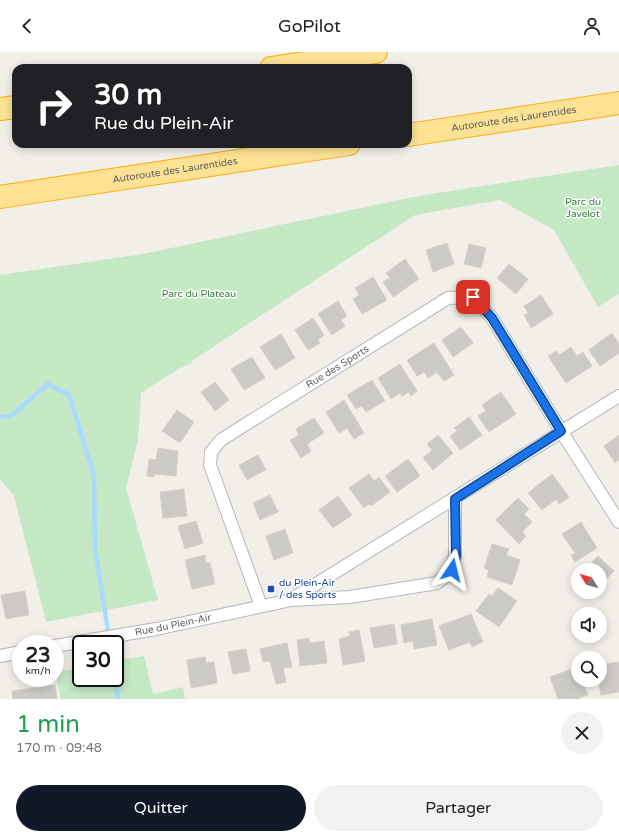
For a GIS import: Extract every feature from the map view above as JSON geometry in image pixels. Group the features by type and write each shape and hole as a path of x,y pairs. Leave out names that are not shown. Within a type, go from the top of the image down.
{"highway":[{"path":"297,64 376,52"},
{"name":"Autoroute des Laurentides","path":"412,134 619,103"},
{"path":"0,109 12,108"},
{"name":"Autoroute des Laurentides","path":"0,197 323,148"}],"street":[{"name":"Rue des Sports","path":"261,606 210,465 211,452 222,440 237,430 448,298 473,297 492,318 561,431"},
{"name":"Rue du Plein-Air","path":"291,600 619,396"},
{"path":"561,431 619,522"},
{"name":"Rue du Plein-Air","path":"64,644 144,631 291,600 350,597 437,583 452,570 456,556 455,499"},
{"path":"0,656 12,654"}],"green space":[{"path":"619,165 619,294 598,307 554,230 500,200 415,215 193,360 192,363 180,368 141,393 138,440 126,488 158,600 46,622 14,496 0,479 0,275 143,254 418,196"},
{"path":"144,656 153,694 183,687 185,699 61,699 58,687 64,687 64,671 72,669 72,687 124,687 124,659"}],"building":[{"path":"447,243 454,264 433,272 426,250"},
{"path":"469,244 486,248 481,268 464,264"},
{"path":"405,259 419,279 393,297 383,282 390,278 386,273"},
{"path":"509,264 528,279 516,294 497,278"},
{"path":"373,277 387,300 362,314 353,299 359,295 355,288"},
{"path":"541,295 553,314 531,328 524,315 528,313 524,306"},
{"path":"338,301 347,316 341,320 345,326 332,335 318,314"},
{"path":"313,318 324,335 318,340 320,343 308,350 295,330"},
{"path":"461,327 473,343 453,357 442,340"},
{"path":"612,333 619,344 619,353 600,366 589,350"},
{"path":"281,334 295,358 275,370 260,347"},
{"path":"434,343 454,375 444,381 437,372 428,378 424,372 417,376 407,360"},
{"path":"571,347 577,356 583,352 592,366 566,383 548,356 557,351 559,355"},
{"path":"252,357 265,378 244,390 231,369"},
{"path":"400,364 417,391 411,396 409,392 402,396 400,393 391,399 378,378"},
{"path":"372,380 385,401 366,412 362,406 356,409 347,395"},
{"path":"215,382 229,400 215,411 201,392"},
{"path":"501,392 516,414 489,432 478,416 486,411 482,405"},
{"path":"344,400 364,433 354,439 347,428 339,433 326,412"},
{"path":"177,410 194,422 180,443 162,431"},
{"path":"469,417 482,435 460,450 450,436 457,431 454,428"},
{"path":"314,418 324,433 307,444 311,451 301,458 290,440 299,435 296,429"},
{"path":"438,435 453,453 433,470 423,458 432,450 427,444"},
{"path":"619,435 619,460 615,463 604,446"},
{"path":"158,448 178,451 176,476 155,474 154,477 147,476 149,459 156,460"},
{"path":"258,455 266,470 247,480 239,465"},
{"path":"408,459 420,476 397,492 385,476"},
{"path":"369,474 374,481 379,477 390,492 371,506 369,504 364,508 349,488"},
{"path":"552,474 569,497 559,504 556,499 542,510 528,493"},
{"path":"184,489 187,516 163,518 160,492"},
{"path":"270,495 278,512 260,520 253,503"},
{"path":"338,496 352,515 333,528 319,510"},
{"path":"518,498 529,509 524,514 532,522 522,532 526,536 519,544 496,520"},
{"path":"196,521 203,543 185,549 178,526"},
{"path":"581,522 597,548 575,562 571,555 575,553 562,534"},
{"path":"285,529 293,553 274,560 266,536"},
{"path":"492,544 509,549 506,555 520,560 512,585 487,577 489,570 484,568"},
{"path":"205,555 206,563 210,563 215,584 192,589 185,560"},
{"path":"598,556 605,563 592,563"},
{"path":"607,564 614,571 607,578"},
{"path":"498,588 517,601 499,627 476,611 489,594 492,596"},
{"path":"25,591 29,615 6,619 1,595"},
{"path":"471,614 483,642 472,647 470,642 449,650 439,626"},
{"path":"432,619 437,645 414,649 413,641 404,643 401,625"},
{"path":"394,624 397,644 374,648 370,628"},
{"path":"359,630 365,661 343,665 339,639 350,636 349,632"},
{"path":"309,638 310,643 324,641 327,663 300,666 297,640"},
{"path":"287,643 292,667 283,668 286,682 276,684 270,661 263,662 260,649"},
{"path":"246,649 250,671 233,674 228,652"},
{"path":"205,657 206,663 214,662 217,683 191,688 187,660"},
{"path":"619,662 619,692 601,695 599,687 607,687 607,664"},
{"path":"571,670 571,687 585,687 588,695 577,699 558,699 550,677"},
{"path":"41,687 55,687 57,699 13,699 12,691"}],"waterway":[{"path":"0,417 11,416 48,384 69,395 94,475 95,548 109,635"},
{"path":"116,687 118,699"}],"place":[{"name":"du Plein-Air / des Sports","path":"271,589"}],"route":[{"path":"452,570 456,556 455,499 561,431 492,318 473,297"}],"park label":[{"name":"Parc du Javelot","path":"583,208"},
{"name":"Parc du Plateau","path":"199,294"}]}
